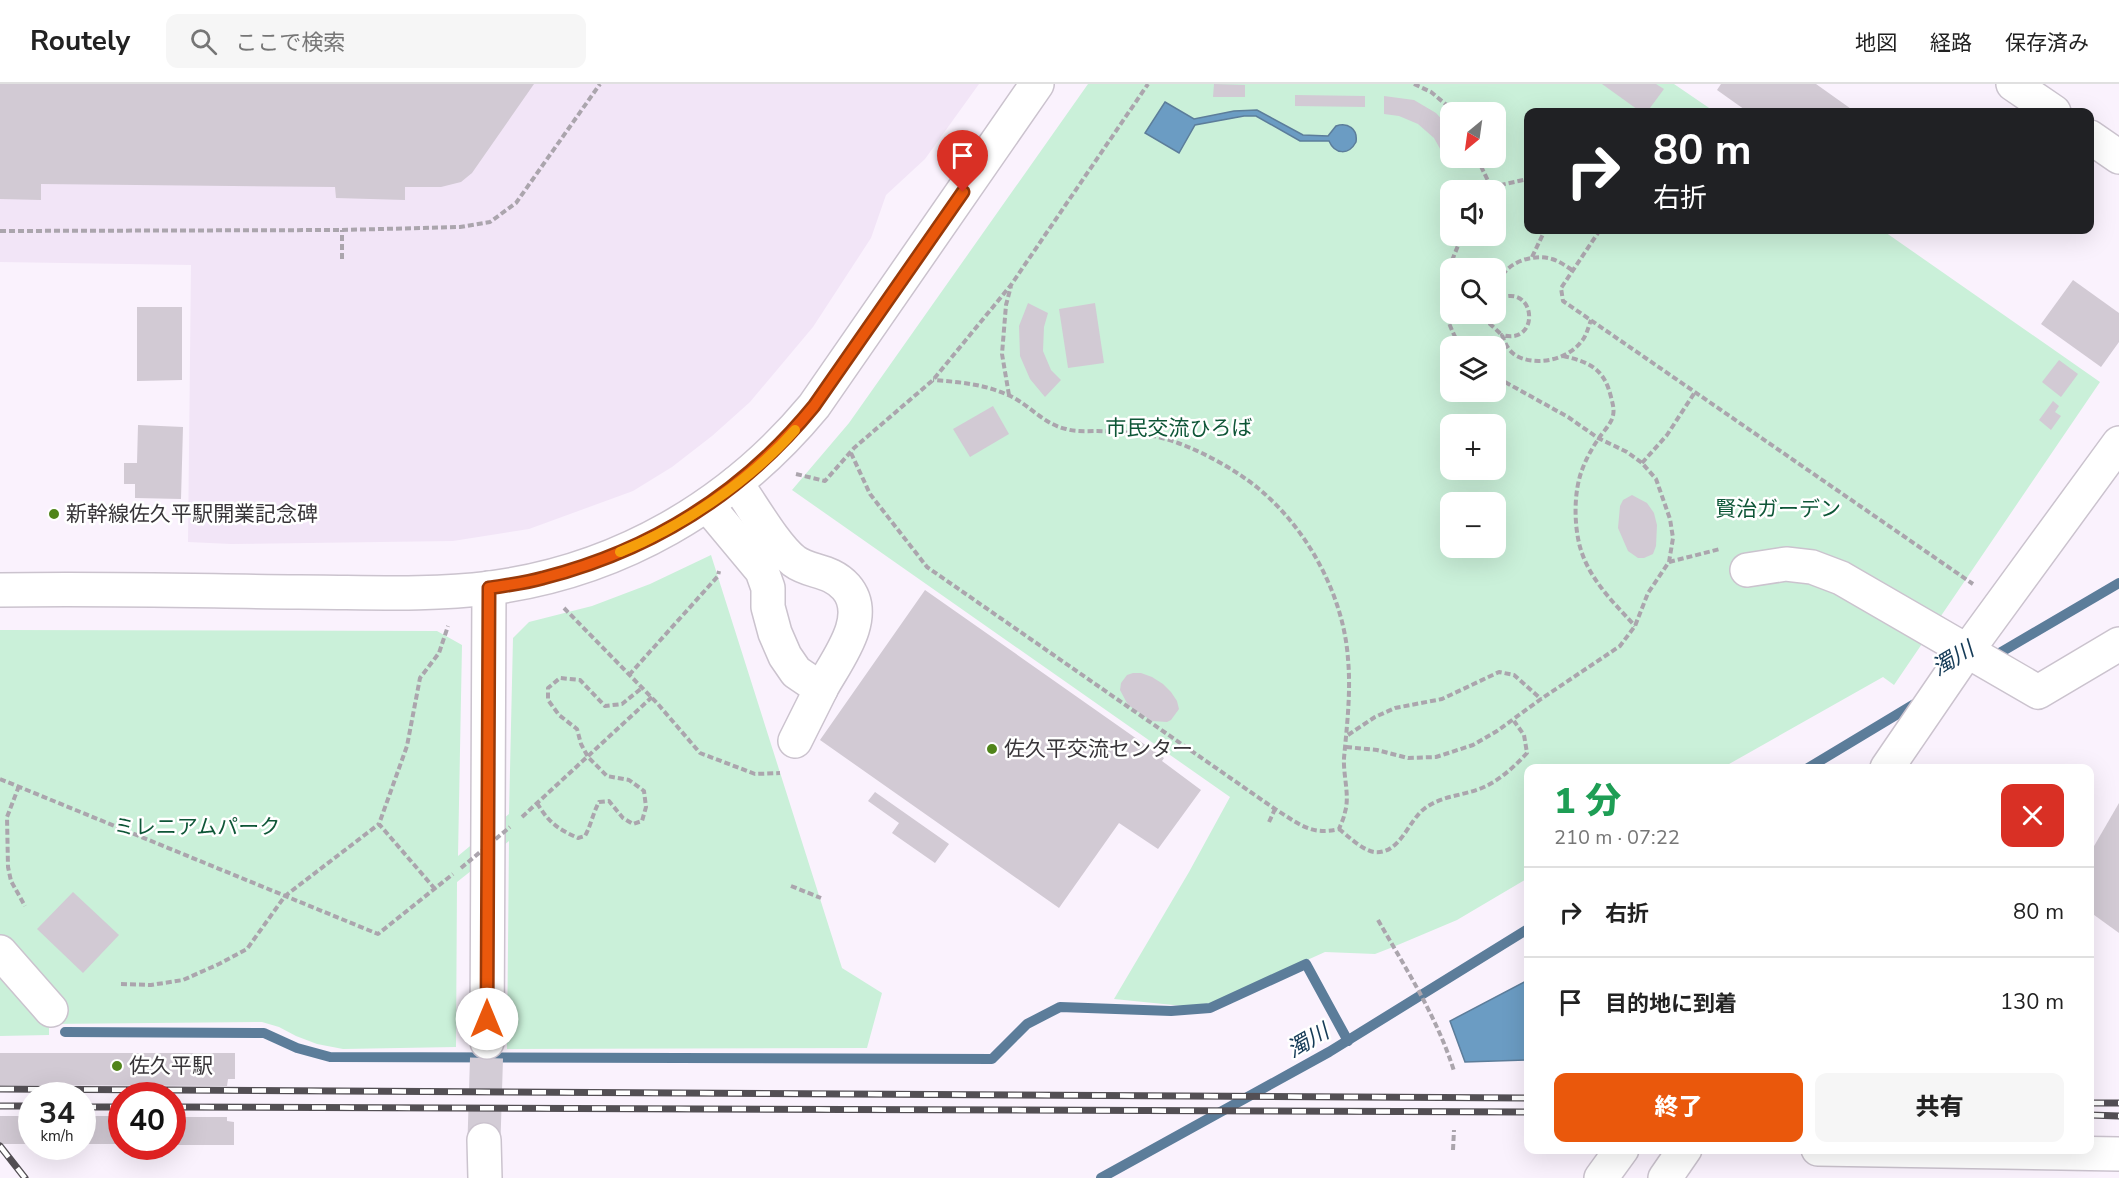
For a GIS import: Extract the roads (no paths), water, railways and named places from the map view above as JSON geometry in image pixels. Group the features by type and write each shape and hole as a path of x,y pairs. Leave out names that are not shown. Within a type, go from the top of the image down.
{"street":[{"path":"0,590 414,593 489,588 542,579 597,561 666,532 736,483 792,433 814,406 1037,84"},
{"path":"2013,84 2048,108"},
{"path":"2094,140 2119,157"},
{"path":"1890,764 1967,651 2119,443"},
{"path":"736,483 779,545 795,562 831,574 847,588 855,609 852,632 844,650 795,741"},
{"path":"707,505 762,571 768,588 768,607 775,633 785,656 796,672 821,689"},
{"path":"1737,558 1812,567 1841,578 2038,692 2119,644"},
{"path":"487,1042 489,588"},
{"path":"0,952 51,1010"},
{"path":"484,1140 485,1178"},
{"path":"1601,1178 1618,1154"},
{"path":"1665,1178 1682,1154"},
{"path":"2094,1154 2119,1154"}],"water":[{"path":"1165,102 1194,119 1234,111 1257,110 1303,135 1328,136 1336,126 1344,125 1354,130 1356,142 1350,149 1342,152 1335,149 1329,141 1300,141 1256,116 1244,116 1195,125 1179,153 1145,133"},
{"path":"1524,982 1524,1060 1465,1062 1450,1021"}],"waterway":[{"name":"濁川","path":"1991,658 2119,583"},
{"name":"濁川","path":"1815,764 1921,700"},
{"name":"濁川","path":"1101,1178 1329,1052 1524,931"},
{"path":"65,1032 264,1033 297,1048 330,1057 992,1059 1027,1024 1060,1007 1171,1011 1210,1008 1306,964 1348,1041"}],"tunnel":[{"path":"484,1140 487,1042"}],"railway":[{"path":"0,1089 1524,1098"},
{"path":"2094,1103 2119,1103"},
{"path":"0,1106 18,1106"},
{"path":"96,1107 108,1107"},
{"path":"186,1107 1524,1112"},
{"path":"2094,1115 2119,1116"},
{"path":"0,1146 25,1178"}],"place":[{"name":"新幹線佐久平駅開業記念碑","path":"54,514"},
{"name":"佐久平交流センター","path":"992,749"},
{"name":"佐久平駅","path":"117,1066"}],"park label":[{"name":"市民交流ひろば","path":"1179,428"},
{"name":"賢治ガーデン","path":"1778,509"},
{"name":"ミレニアムパーク","path":"197,827"}]}
